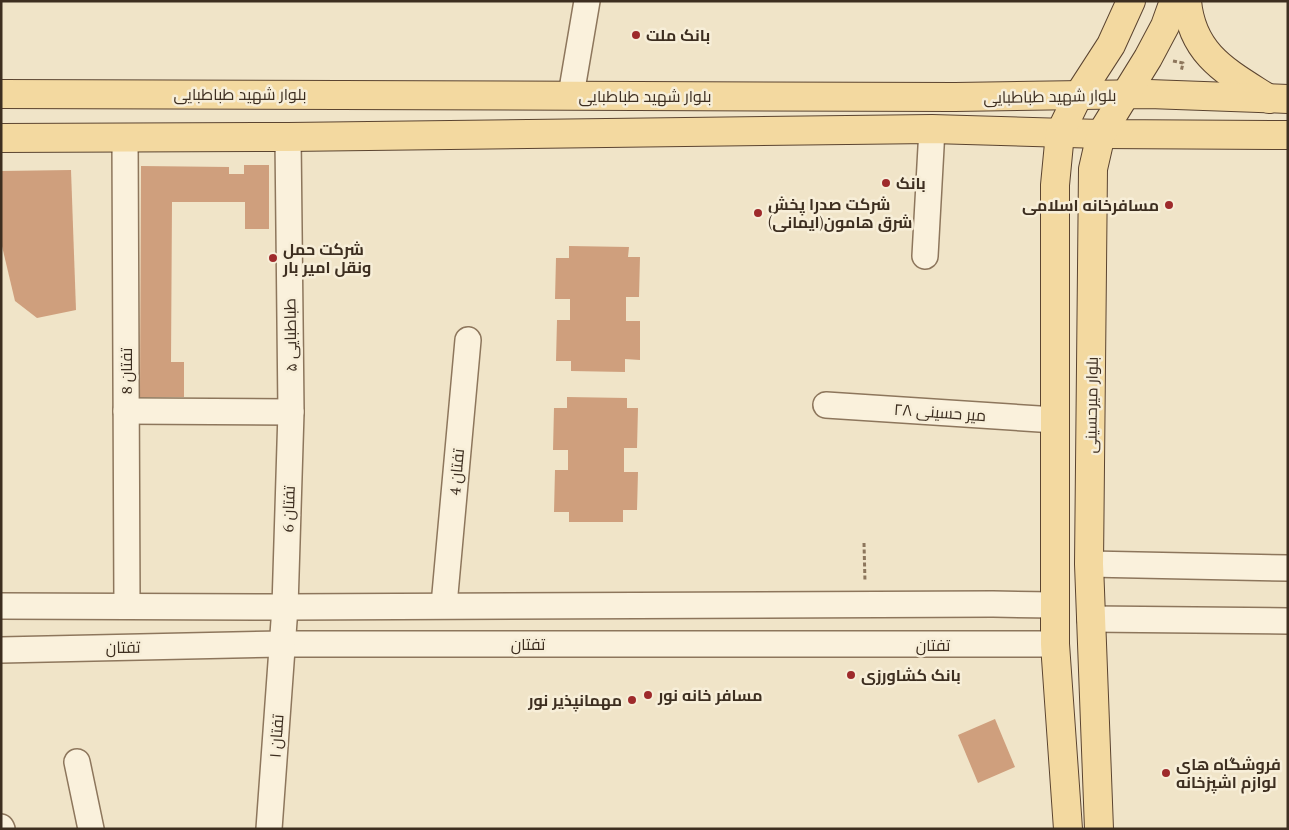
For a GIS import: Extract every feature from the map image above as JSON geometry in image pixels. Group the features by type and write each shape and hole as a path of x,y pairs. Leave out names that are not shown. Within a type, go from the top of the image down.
{"main road":[{"name":"بلوار میرحسینی","path":"1099,829 1089,564 1093,169 1101,134 1165,26 1174,1"},
{"path":"1187,1 1188,18 1195,37 1207,53 1222,69 1278,99"},
{"path":"1128,9 1128,27 1142,35 1157,34 1165,26"},
{"path":"1068,829 1054,606 1055,185 1060,133 1078,96 1111,45 1128,9"},
{"name":"بلوار شهید طباطبایی","path":"1,94 945,97 1149,94 1278,99"},
{"name":"بلوار شهید طباطبایی","path":"1,138 288,137 932,129 1101,134 1288,135"},
{"path":"1055,362 1092,360"}],"street":[{"path":"571,95 587,1"},
{"path":"925,256 932,129"},
{"name":"تفتان 8","path":"124,137 127,605"},
{"name":"طباطبایی ۵","path":"288,137 291,412"},
{"name":"تفتان 4","path":"444,604 468,340"},
{"name":"میر حسینی ۲۸","path":"826,405 1055,420"},
{"path":"126,411 291,412"},
{"name":"تفتان 6","path":"283,644 286,607 291,412"},
{"path":"1089,564 1288,568"},
{"path":"1,606 286,607 444,604 1054,606"},
{"path":"1090,619 1288,622"},
{"name":"تفتان","path":"1,650 283,644 1055,644"},
{"name":"تفتان ۱","path":"269,829 283,644"},
{"path":"77,762 90,829"}],"path":[{"path":"864,543 866,604"}],"building":[{"path":"244,165 269,165 269,229 245,229 245,202 172,202 171,362 184,362 184,397 140,397 141,166 229,167 229,174 244,174"},
{"path":"71,170 76,310 37,318 15,301 1,242 1,171"},
{"path":"569,246 629,247 628,257 640,257 639,297 626,297 626,321 640,321 640,360 625,359 625,372 571,371 571,361 556,361 557,320 570,320 570,299 555,299 556,258 569,258"},
{"path":"567,397 627,398 627,408 638,408 637,448 624,448 624,472 638,472 637,510 623,510 623,522 569,522 569,512 554,512 555,470 568,470 568,450 553,450 554,408 567,408"},
{"path":"995,719 1015,767 978,783 958,735"}],"place":[{"name":"بانک ملت","path":"636,35"},
{"name":"بانک","path":"886,183"},
{"name":"مسافرخانه اسلامی","path":"1169,205"},
{"name":"شرکت صدرا پخش شرق هامون(ایمانی)","path":"758,213"},
{"name":"شرکت حمل ونقل امیر بار","path":"273,258"},
{"name":"بانک کشاورزی","path":"851,675"},
{"name":"مسافر خانه نور","path":"648,695"},
{"name":"مهمانپذیر نور","path":"632,700"},
{"name":"فروشگاه های لوازم اشپزخانه","path":"1166,773"}]}
